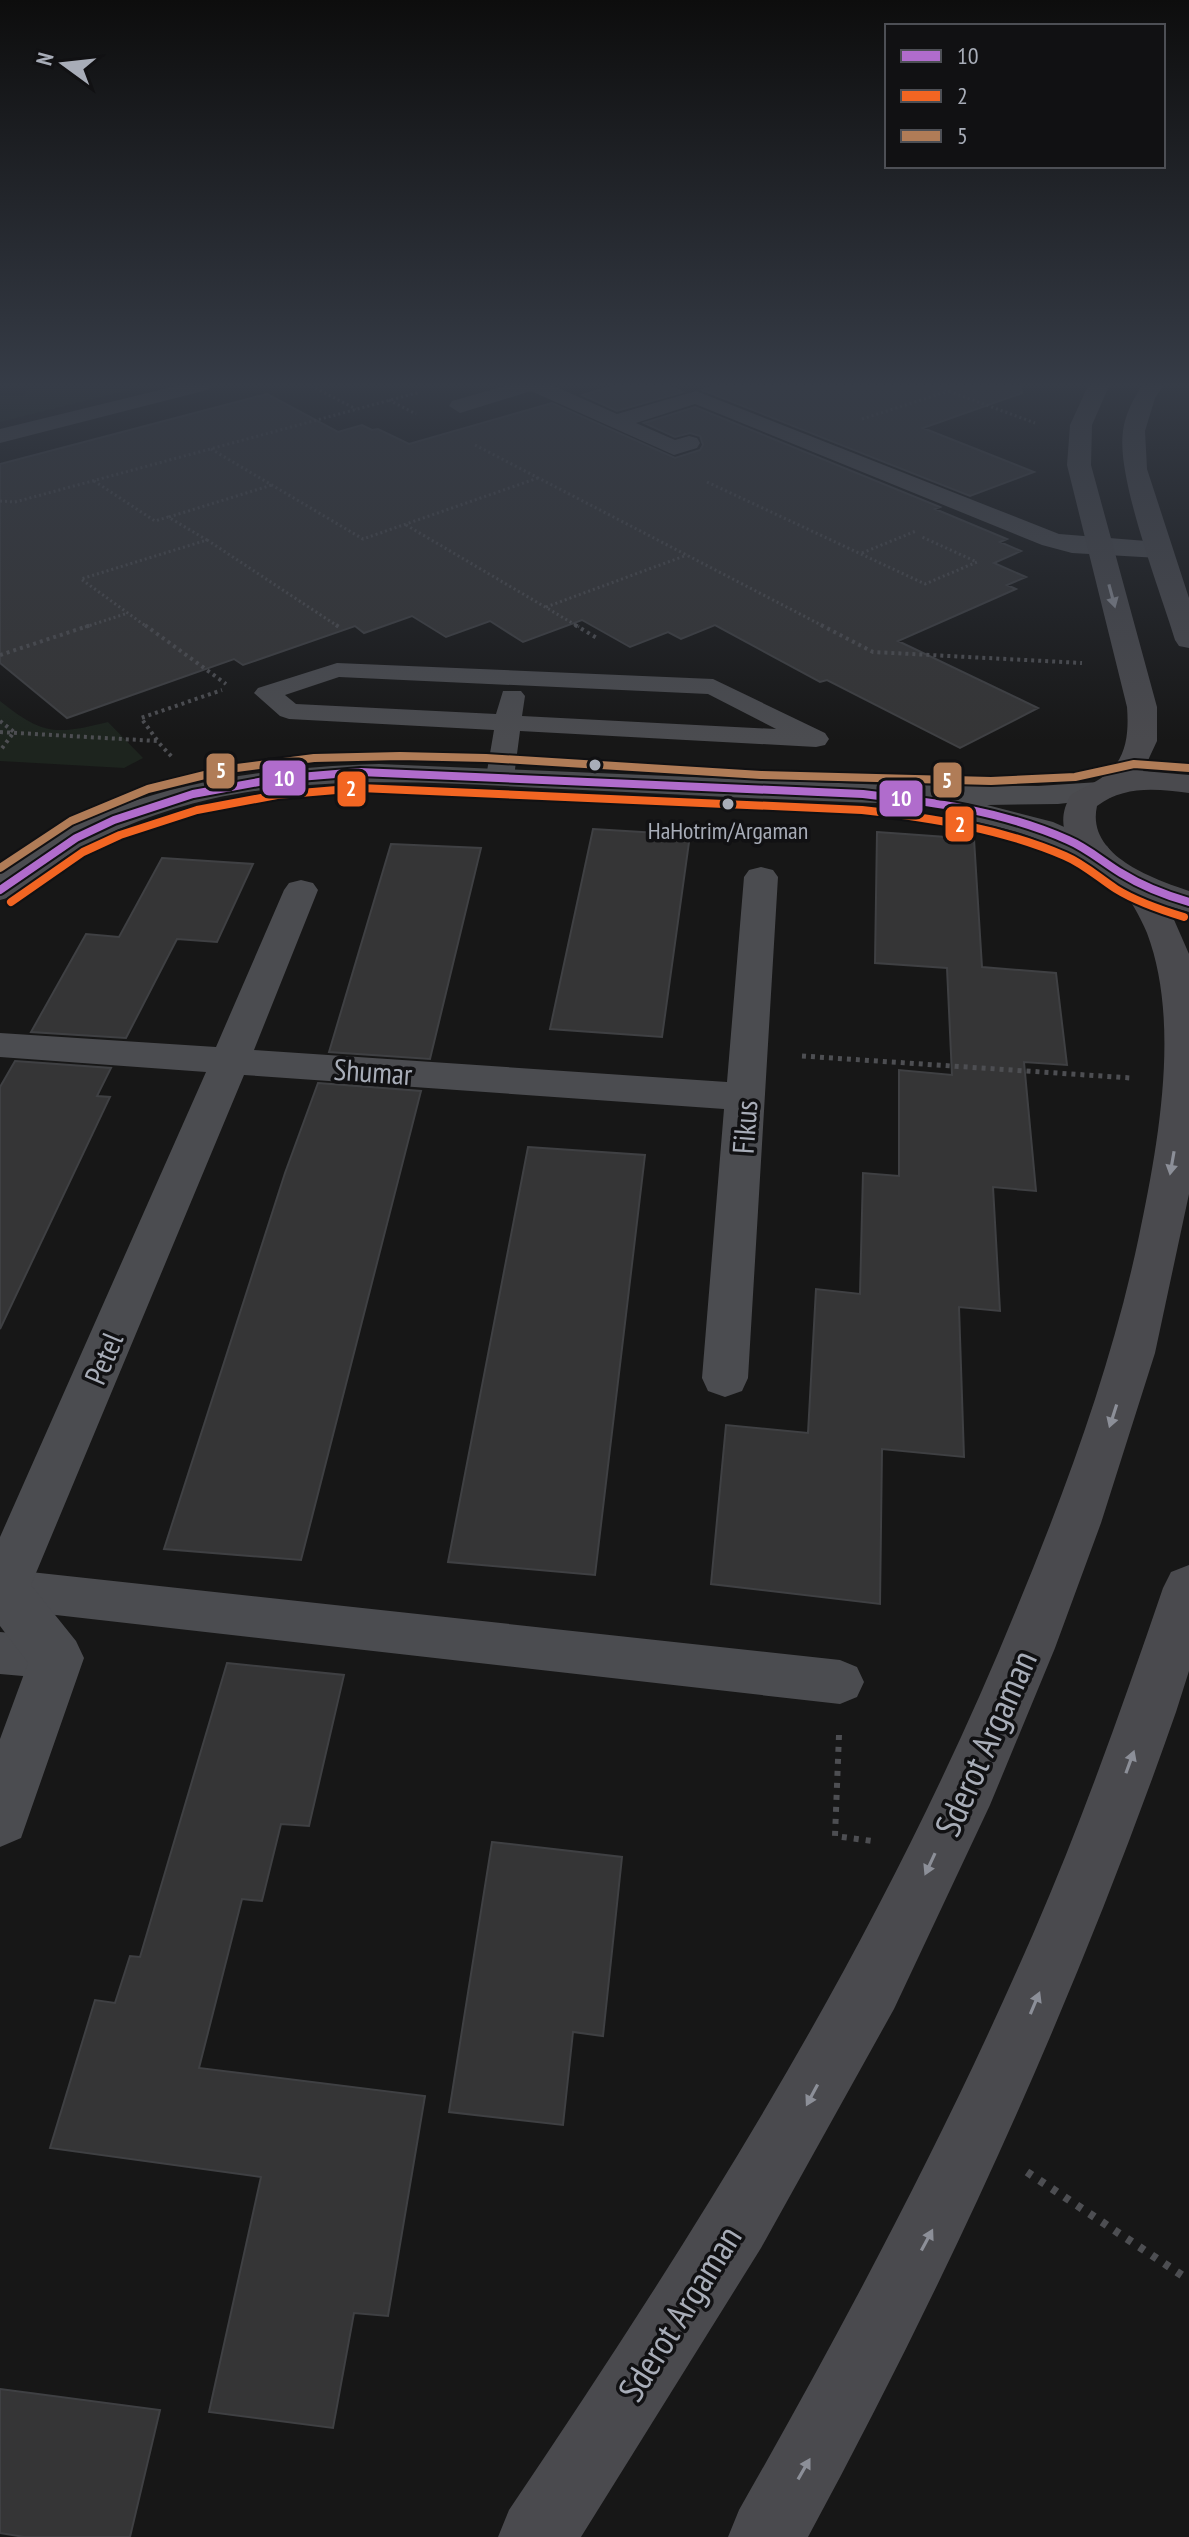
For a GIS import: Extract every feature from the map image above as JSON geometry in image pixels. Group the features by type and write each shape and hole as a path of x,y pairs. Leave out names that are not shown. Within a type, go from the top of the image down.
{"street":[{"path":"962,504 1051,540 1098,547 1159,550"},
{"path":"1088,504 1142,707 1143,742 1135,764 1106,788"},
{"path":"1145,504 1189,640"},
{"path":"0,890 67,841 132,811 202,790 278,777 360,772 863,794 1040,795 1141,781 1189,784"},
{"name":"Sderot Argaman","path":"536,2537 697,2289 801,2117 890,1948 967,1791 1031,1644 1083,1507 1125,1378 1155,1259 1175,1148 1185,1045 1183,992 1174,946 1156,908 1082,836 1077,812 1082,802 1106,788"},
{"path":"863,794 947,806 1010,820 1070,840 1112,866 1189,902"},
{"name":"Fikus","path":"725,1378 761,877"},
{"name":"Petel","path":"3,1589 301,890"},
{"name":"Shumar","path":"0,1045 746,1097"},
{"path":"766,2537 872,2345 975,2138 1094,1860 1153,1701 1189,1588"},
{"path":"0,1818 57,1658 3,1589"}],"lane":[{"path":"337,670 515,678 713,687 816,739 289,711 267,693 337,670"},
{"path":"500,777 515,678"},
{"path":"3,1589 840,1682"},
{"path":"0,1653 57,1658"}],"path":[{"path":"129,504 155,521 209,504"},
{"path":"305,504 363,539 462,504"},
{"path":"590,504 873,652 1131,666"},
{"path":"755,504 925,584 977,562 913,533"},
{"path":"168,517 352,636 337,670"},
{"path":"405,524 622,653 618,683"},
{"path":"202,790 157,741 141,718 230,687 81,579 207,540"},
{"path":"545,608 687,555"},
{"path":"0,655 129,613"},
{"path":"0,721 14,732"},
{"path":"0,732 157,741"},
{"path":"0,751 14,732"},
{"path":"749,1052 1181,1082"},
{"path":"840,1682 835,1836 937,1850"},
{"path":"975,2138 1189,2280"}],"shaded area":[{"path":"0,701 28,720 50,729 75,729 108,722 143,758 124,768 0,761"}],"building":[{"path":"0,504 934,504 940,507 935,509 1007,539 1000,542 1021,551 994,563 1026,577 1007,585 1016,589 898,641 1038,708 960,748 827,680 820,682 715,625 681,639 668,632 630,647 582,620 523,642 490,621 446,637 412,616 364,633 355,626 243,665 234,659 67,718 0,663"},
{"path":"593,829 690,835 662,1037 550,1029"},
{"path":"877,832 974,839 982,967 1056,973 1067,1065 1024,1062 1036,1191 993,1187 1000,1311 959,1307 964,1457 882,1449 880,1604 711,1584 726,1425 808,1433 816,1289 860,1294 863,1173 899,1176 899,1070 952,1075 947,968 875,963"},
{"path":"391,844 481,848 430,1059 329,1052"},
{"path":"162,858 253,864 217,942 177,939 126,1038 31,1032 86,934 119,937"},
{"path":"15,1061 111,1068 97,1096 110,1097 0,1329 0,1087"},
{"path":"318,1083 421,1091 301,1560 164,1549 285,1173"},
{"path":"528,1147 645,1155 595,1575 448,1562"},
{"path":"227,1663 344,1675 309,1826 281,1824 262,1901 242,1899 199,2068 425,2096 388,2316 354,2313 333,2428 209,2412 261,2177 50,2148 95,2000 115,2003 130,1956 140,1957"},
{"path":"492,1842 622,1857 603,2036 573,2032 563,2125 449,2112"},
{"path":"0,2389 160,2410 130,2537 24,2537 0,2533"}],"transit line":[{"name":"5","path":"0,868 71,821 148,789 229,769 314,758 486,758 761,775 991,781 1075,777 1134,764 1189,768"},
{"name":"10","path":"0,890 76,838 114,820 193,794 275,779 360,772 863,794 941,804 1043,830 1076,844 1141,884 1189,902"},
{"name":"2","path":"11,902 83,852 120,835 197,810 277,795 360,788 862,810 940,820 1041,846 1072,859 1132,898 1184,917"}],"place":[{"name":"HaHotrim/Argaman","path":"728,804"}]}
